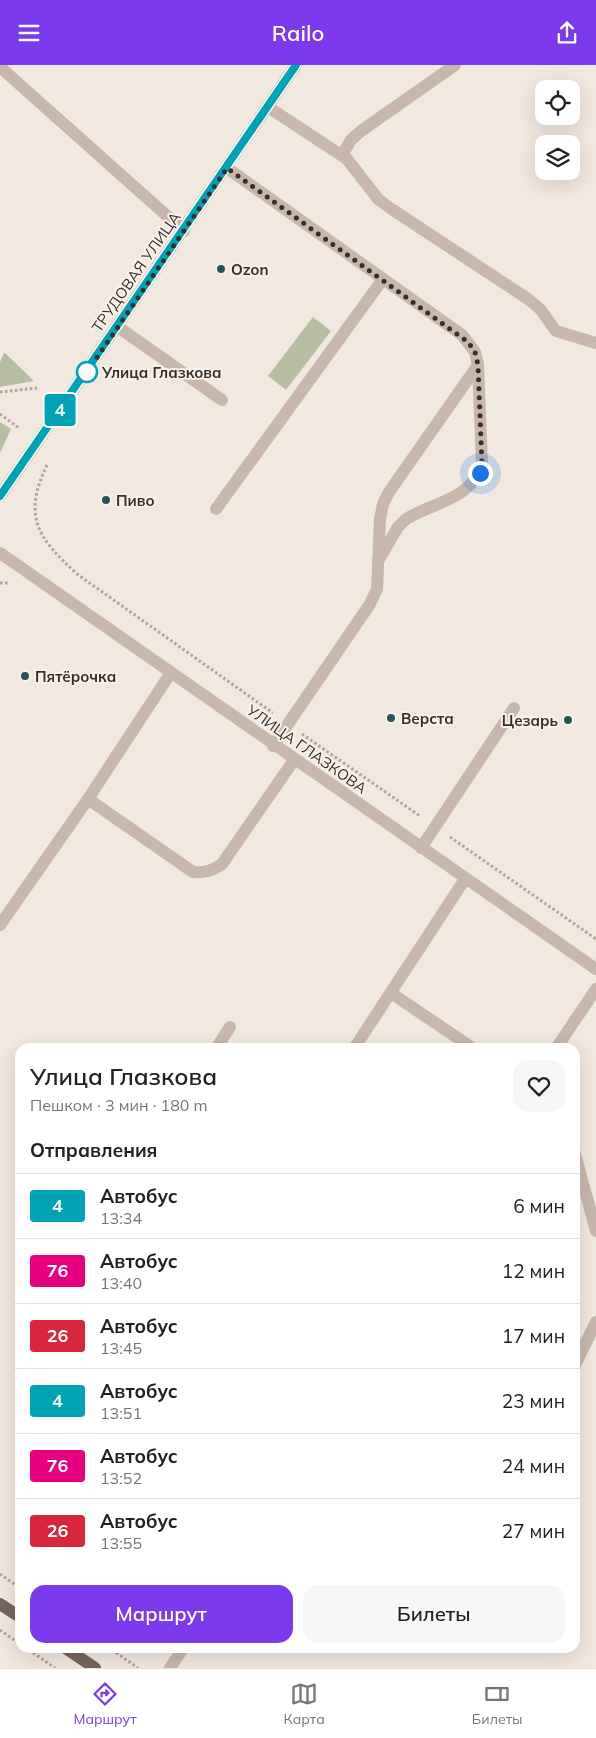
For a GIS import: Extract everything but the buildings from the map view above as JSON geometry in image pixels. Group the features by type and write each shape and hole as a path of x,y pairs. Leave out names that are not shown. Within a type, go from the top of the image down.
{"main road":[{"path":"0,1605 15,1614"},
{"path":"73,1653 95,1668"}],"street":[{"name":"ТРУДОВАЯ УЛИЦА","path":"0,496 184,231 296,65"},
{"path":"342,155 351,140 361,131 455,65"},
{"path":"0,67 184,231"},
{"path":"268,107 342,155 354,165 378,199 528,299 540,309 556,331 596,343"},
{"path":"227,168 462,335 475,352 478,365 482,465 480,473 467,490 406,519 398,527 378,561"},
{"path":"216,509 383,279"},
{"path":"118,327 222,400"},
{"path":"274,746 370,604 377,589 380,519 383,504 389,492 478,365"},
{"name":"УЛИЦА ГЛАЗКОВА","path":"0,553 170,674 596,969"},
{"path":"0,925 88,799 170,674"},
{"path":"421,848 514,708"},
{"path":"88,799 193,872 204,873 213,871 222,864 294,760"},
{"path":"358,1043 465,879"},
{"path":"560,1043 596,989"},
{"path":"391,993 465,1043"},
{"path":"220,1043 230,1027"},
{"path":"580,1172 596,1231"},
{"path":"580,1355 596,1322"},
{"path":"170,1668 180,1653"}],"path":[{"path":"0,391 38,387"},
{"path":"0,414 19,428"},
{"path":"44,540 76,574 596,939"},
{"path":"0,1575 15,1585"},
{"path":"0,1630 15,1640"},
{"path":"34,1653 55,1668"},
{"path":"117,1653 138,1668"}],"green space":[{"path":"313,317 331,331 286,390 268,376"},
{"path":"4,353 34,381 0,387 0,362"},
{"path":"0,422 11,429 0,453"}],"bus line":[{"name":"4","path":"0,496 184,231 296,65"}],"place":[{"name":"Ozon","path":"221,269"},
{"name":"Улица Глазкова","path":"87,372"},
{"name":"Пиво","path":"106,500"},
{"name":"Пятёрочка","path":"25,676"},
{"name":"Верста","path":"391,718"},
{"name":"Цезарь","path":"568,720"}],"route":[{"path":"87,372 227,168 462,335 468,342 475,352 478,365 482,465 480,473"}]}
